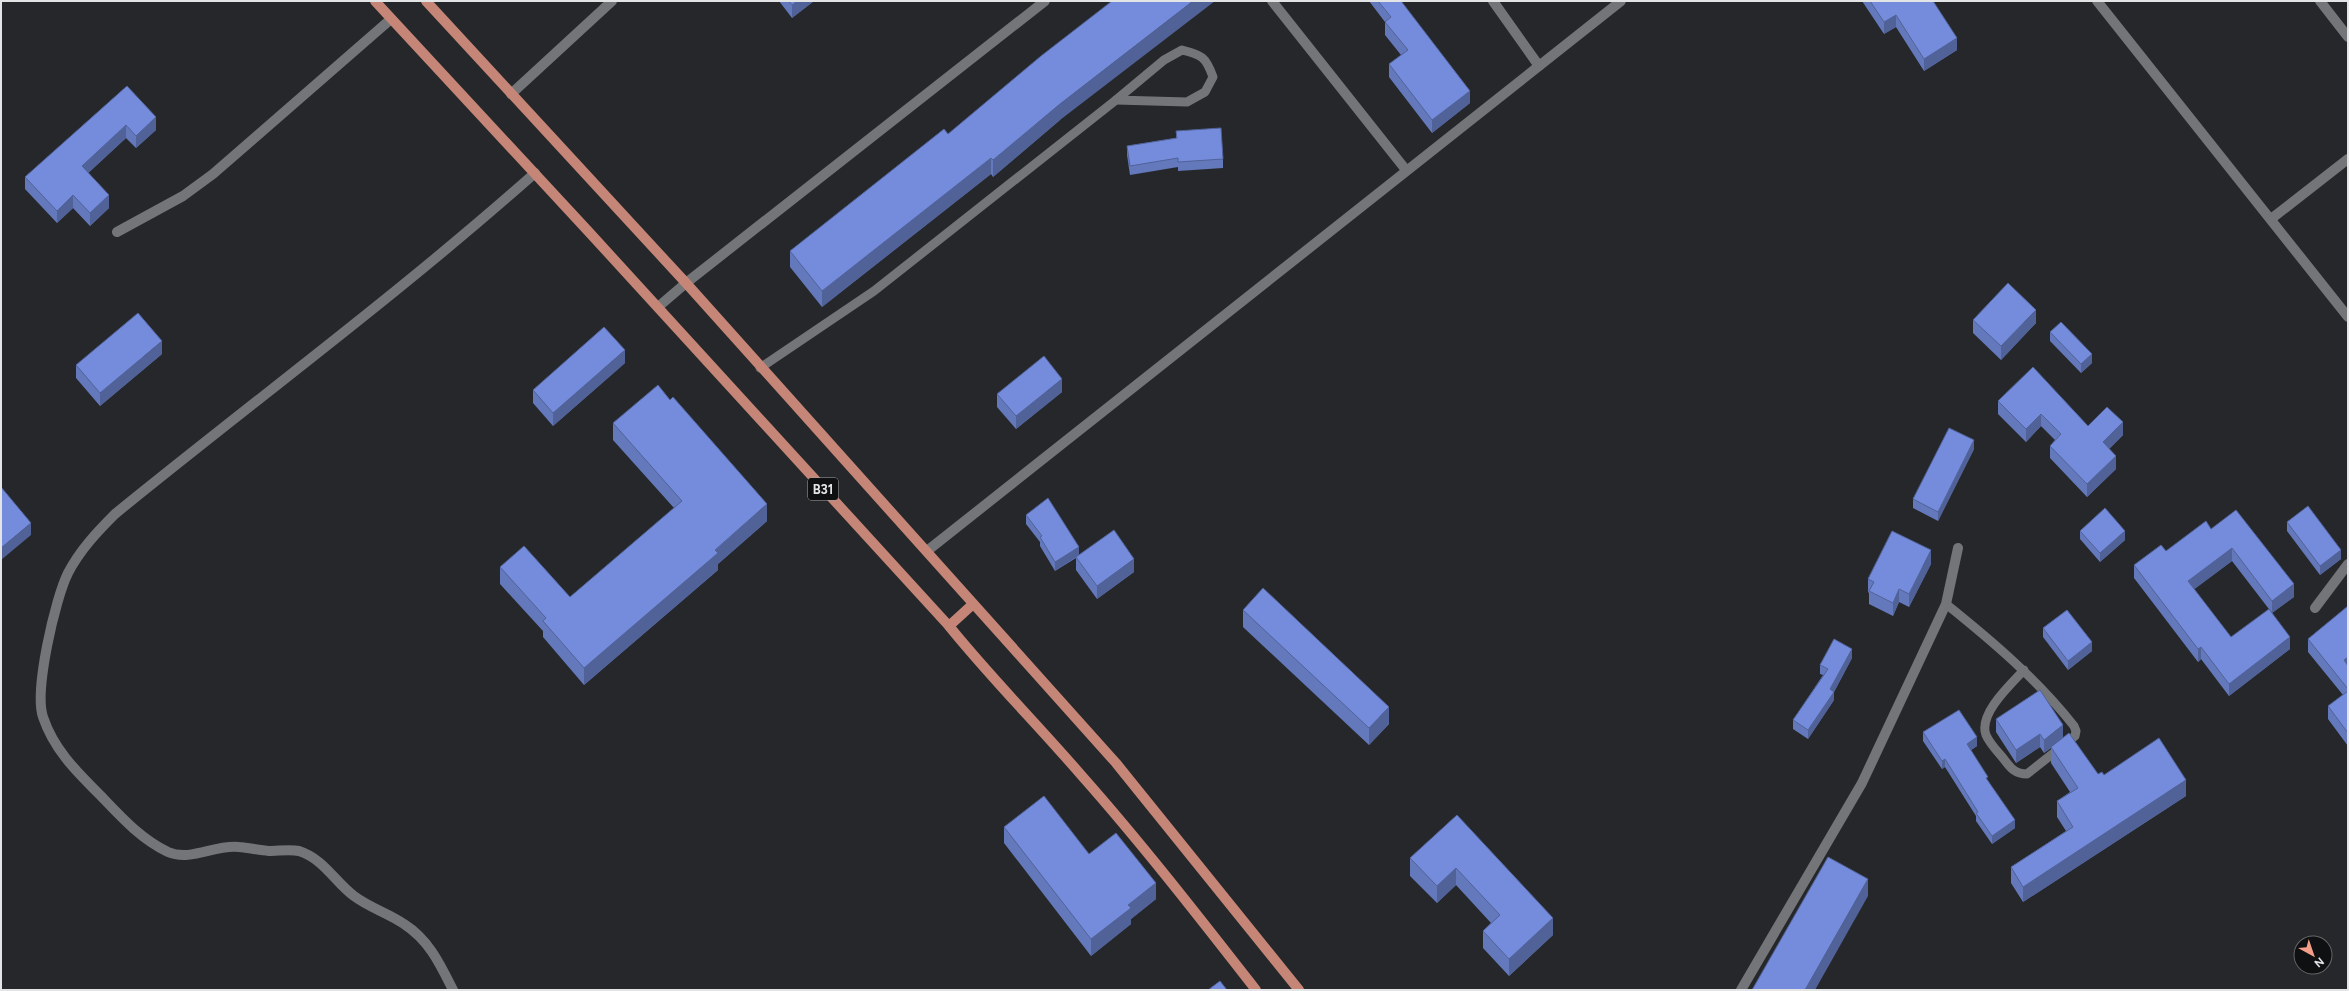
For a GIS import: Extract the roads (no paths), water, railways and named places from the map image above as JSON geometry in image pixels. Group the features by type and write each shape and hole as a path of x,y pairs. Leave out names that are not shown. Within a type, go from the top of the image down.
{"main road":[{"name":"B31","path":"375,1 658,307 949,626 983,668 1082,775 1175,886 1256,990"},
{"name":"B31","path":"426,1 686,283 760,368 926,551 972,605 1116,763 1299,990"},
{"path":"949,626 972,605"}],"street":[{"path":"658,307 686,283 1045,1"},
{"path":"1272,1 1406,170"},
{"path":"1493,1 1539,66"},
{"path":"926,551 1621,1"},
{"path":"2097,1 2348,317"},
{"path":"2320,1 2348,37"},
{"path":"512,94 609,2"},
{"path":"117,232 183,196 213,174 391,19"},
{"path":"2271,219 2348,158"},
{"path":"453,990 436,956 421,938 404,923 371,908 354,896 326,866 299,851 268,851 236,846 190,855 170,852 146,840 124,821 66,761 50,734 42,715 41,684 56,610 68,574 86,543 115,514 322,350 480,221 535,173"},
{"path":"1741,990 1862,783 1946,604 1958,548"},
{"path":"2315,608 2348,564"}],"lane":[{"path":"760,368 874,291 1116,100 1164,60 1182,50 1197,54 1207,61 1213,77 1205,92 1187,102 1116,100"},
{"path":"1946,604 2024,670 2062,711 2076,732 2075,736 2027,774 2019,774 2012,770 1993,746 1986,734 1986,722 1994,703 2024,670"}]}
